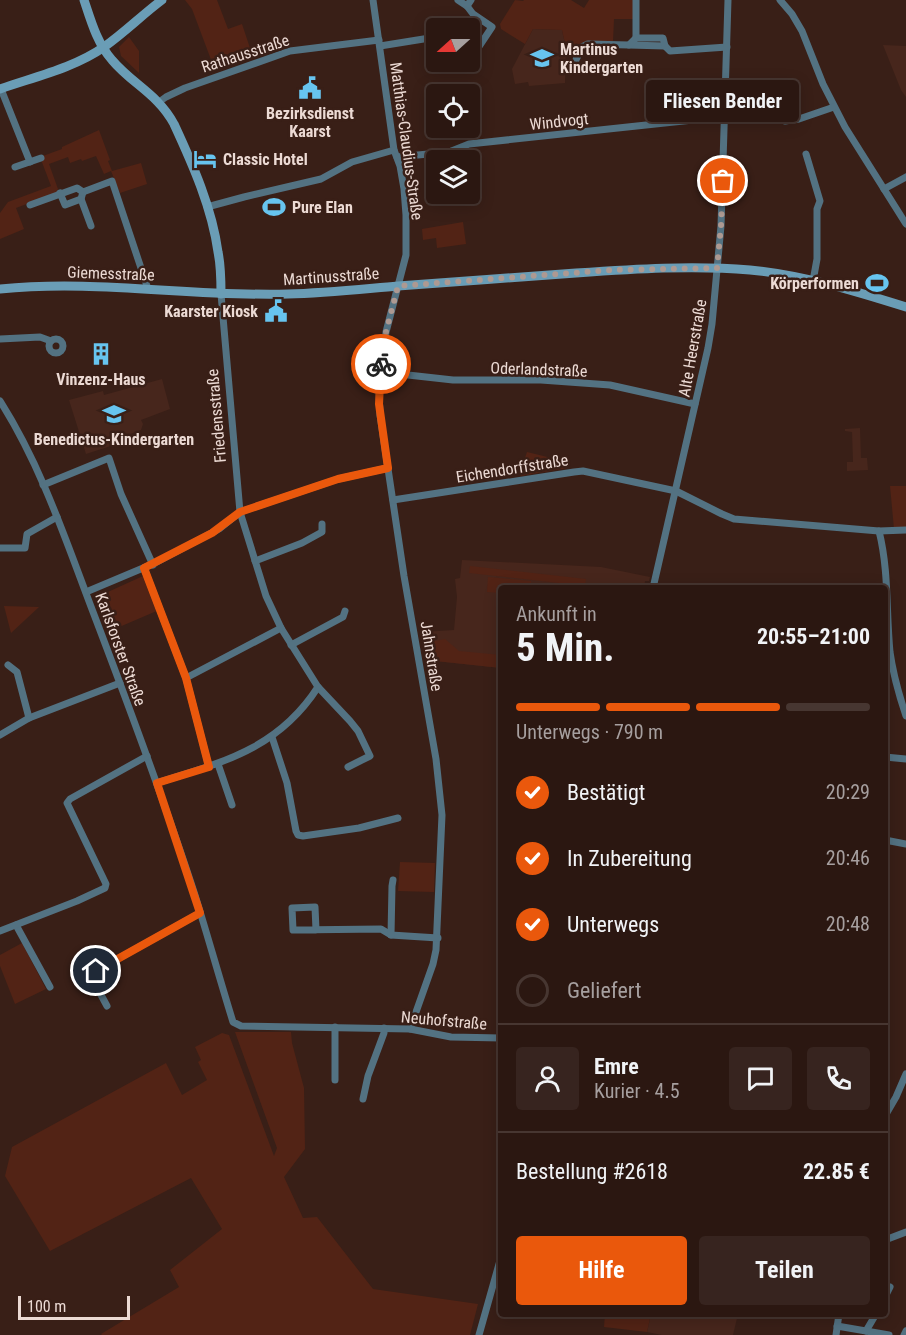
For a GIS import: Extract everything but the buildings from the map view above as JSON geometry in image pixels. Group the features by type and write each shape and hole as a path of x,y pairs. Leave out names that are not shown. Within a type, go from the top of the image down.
{"main road":[{"name":"Friedensstraße","path":"84,0 94,30 112,61 159,102 177,130 207,207 219,254 221,294"},
{"path":"0,89 70,64 103,48 162,0"},
{"name":"Martinusstraße","path":"221,294 314,293 612,270 717,268 774,273 813,281 906,307"},
{"name":"Giemesstraße","path":"0,289 44,286 221,294"}],"street":[{"name":"Matthias-Claudius-Straße","path":"373,0 396,154 404,189 406,255 398,286"},
{"path":"458,0 469,3 472,14 478,18"},
{"path":"636,0 636,38"},
{"name":"Alte Heerstraße","path":"654,585 712,324 723,201 728,0"},
{"path":"780,0 802,31 834,107 906,224"},
{"path":"480,19 492,27 480,45"},
{"name":"Rathausstraße","path":"159,102 185,88 290,51 426,38"},
{"path":"629,45 636,38 663,38 665,46 670,51 728,47"},
{"path":"575,62 582,47 588,44 665,46"},
{"path":"0,89 30,162"},
{"path":"785,122 834,107"},
{"name":"Windvogt","path":"207,207 244,196 321,179 352,162 396,154 449,152 469,144 693,120 725,119"},
{"path":"806,154 820,201 817,208 817,259 813,281"},
{"path":"15,167 41,158"},
{"path":"884,189 906,177"},
{"path":"60,194 65,205 112,181 148,289"},
{"path":"30,205 77,188 82,196 91,226"},
{"name":"Jahnstraße","path":"398,286 386,332 379,404 442,815 438,938 433,964 410,1029"},
{"name":"Friedensstraße","path":"221,294 240,512 266,596 281,628 318,687 358,731 370,756 348,767"},
{"path":"0,339 40,337 51,341"},
{"name":"Oderlandstraße","path":"381,372 453,380 541,380 610,385 695,404"},
{"name":"Karlsforster Straße","path":"0,401 21,437 43,485 86,592 157,783 233,1022"},
{"path":"43,485 109,458 121,494 153,565"},
{"path":"86,592 153,565 212,533 240,512 332,481 388,468"},
{"name":"Eichendorffstraße","path":"393,500 574,472 590,472 676,491 734,519 879,531 906,530"},
{"path":"0,548 25,548 27,534 57,517"},
{"path":"255,561 312,538 322,532 322,524"},
{"path":"879,531 886,569 886,585"},
{"path":"144,568 186,678 209,767"},
{"path":"291,645 343,617 345,610"},
{"path":"186,678 281,628"},
{"path":"888,628 891,662 906,716"},
{"path":"8,664 17,672 30,718"},
{"path":"0,735 30,718 120,683"},
{"path":"157,783 218,764 272,737 308,704 318,687"},
{"path":"272,737 287,783 298,835 359,828 398,818"},
{"path":"0,932 105,888 106,884 67,803 70,799 147,756"},
{"path":"888,757 906,759"},
{"path":"218,764 232,805"},
{"path":"888,841 906,844"},
{"path":"391,935 393,880"},
{"path":"316,930 315,907 292,908 293,930 316,930 381,929 391,935 438,938"},
{"path":"107,1006 94,982 96,971 200,913"},
{"path":"16,925 50,987"},
{"name":"Neuhofstraße","path":"233,1022 241,1026 410,1029 451,1037 498,1038"},
{"path":"335,1027 335,1080"},
{"name":"Neuhofstraße","path":"363,1099 384,1028"},
{"path":"888,1111 906,1074"},
{"path":"888,1239 906,1232"},
{"path":"479,1335 497,1286"},
{"path":"888,1291 890,1287"},
{"path":"836,1335 838,1317"},
{"path":"866,1331 874,1317"},
{"path":"837,1326 889,1335"},
{"path":"904,1335 906,1331"}],"shaded area":[{"path":"185,0 217,0 228,29 242,24 251,51 213,65 192,9"},
{"path":"515,0 571,0 584,8 589,0 635,0 635,19 614,19 613,42 593,41 566,48 562,30 533,29 525,44 501,29 500,24"},
{"name":"Martinus Kindergarten","path":"533,29 562,30 566,48 565,83 529,86 528,82 515,84 512,69"},
{"path":"129,37 139,51 139,73 121,56 119,47"},
{"path":"883,45 906,46 906,97 901,90"},
{"path":"99,130 112,171 141,163 147,184 120,193 111,171 104,174 96,156 70,163 68,157 49,164 58,189 56,193 16,208 24,229 0,239 0,213 8,202 51,186 40,157 62,149"},
{"path":"463,222 466,244 437,248 436,238 423,240 422,229"},
{"name":"Benedictus-Kindergarten","path":"162,379 170,409 141,420 143,424 141,430 125,436 126,441 86,454 69,400 103,391 104,395"},
{"path":"860,428 861,458 867,458 868,470 847,471 847,462 853,462 852,432 845,431 845,429"},
{"path":"527,452 568,462 567,468 521,476"},
{"path":"890,486 906,486 906,529 894,529"},
{"path":"462,560 601,567 650,577 649,581 645,581 644,585 498,585 498,668 426,660 422,632 454,630 457,597 455,579 460,578"},
{"path":"470,566 586,579 585,585 576,585 469,573"},
{"path":"143,576 159,610 117,628 110,611 98,606 97,599"},
{"path":"488,577 531,581 531,585 498,585 498,593 487,592"},
{"path":"4,606 39,607 11,633"},
{"path":"445,639 459,651 498,655 498,668 426,660 424,643"},
{"path":"400,862 435,863 434,892 398,891"},
{"path":"22,943 46,989 15,1004 0,966 0,955"},
{"path":"235,1032 291,1032 304,1088 305,1149 284,1177 303,1218 317,1217 373,1289 478,1304 470,1335 101,1334 179,1287 170,1270 222,1229 191,1178 50,1251 5,1176 12,1147 166,1063 182,1095 207,1080 198,1062 201,1060 195,1047 222,1033 229,1035 274,1156 277,1148"},
{"path":"605,1317 650,1317 647,1332 604,1327"},
{"path":"650,1317 737,1317 733,1335 662,1335 647,1332"}],"way so far":[{"path":"381,364 386,332 398,286 612,270 717,268 723,181"}],"place":[{"name":"Martinus Kindergarten","path":"542,58"},
{"name":"Bezirksdienst Kaarst","path":"310,88"},
{"name":"Classic Hotel","path":"205,159"},
{"name":"Fliesen Bender","path":"723,181"},
{"name":"Pure Elan","path":"274,207"},
{"name":"Körperformen","path":"877,283"},
{"name":"Kaarster Kiosk","path":"276,311"},
{"name":"Vinzenz-Haus","path":"101,354"},
{"name":"Benedictus-Kindergarten","path":"114,414"}],"route":[{"path":"96,971 200,913 157,783 209,767 186,678 144,568 219,529 240,512 338,479 388,468 379,404 381,364"}]}
